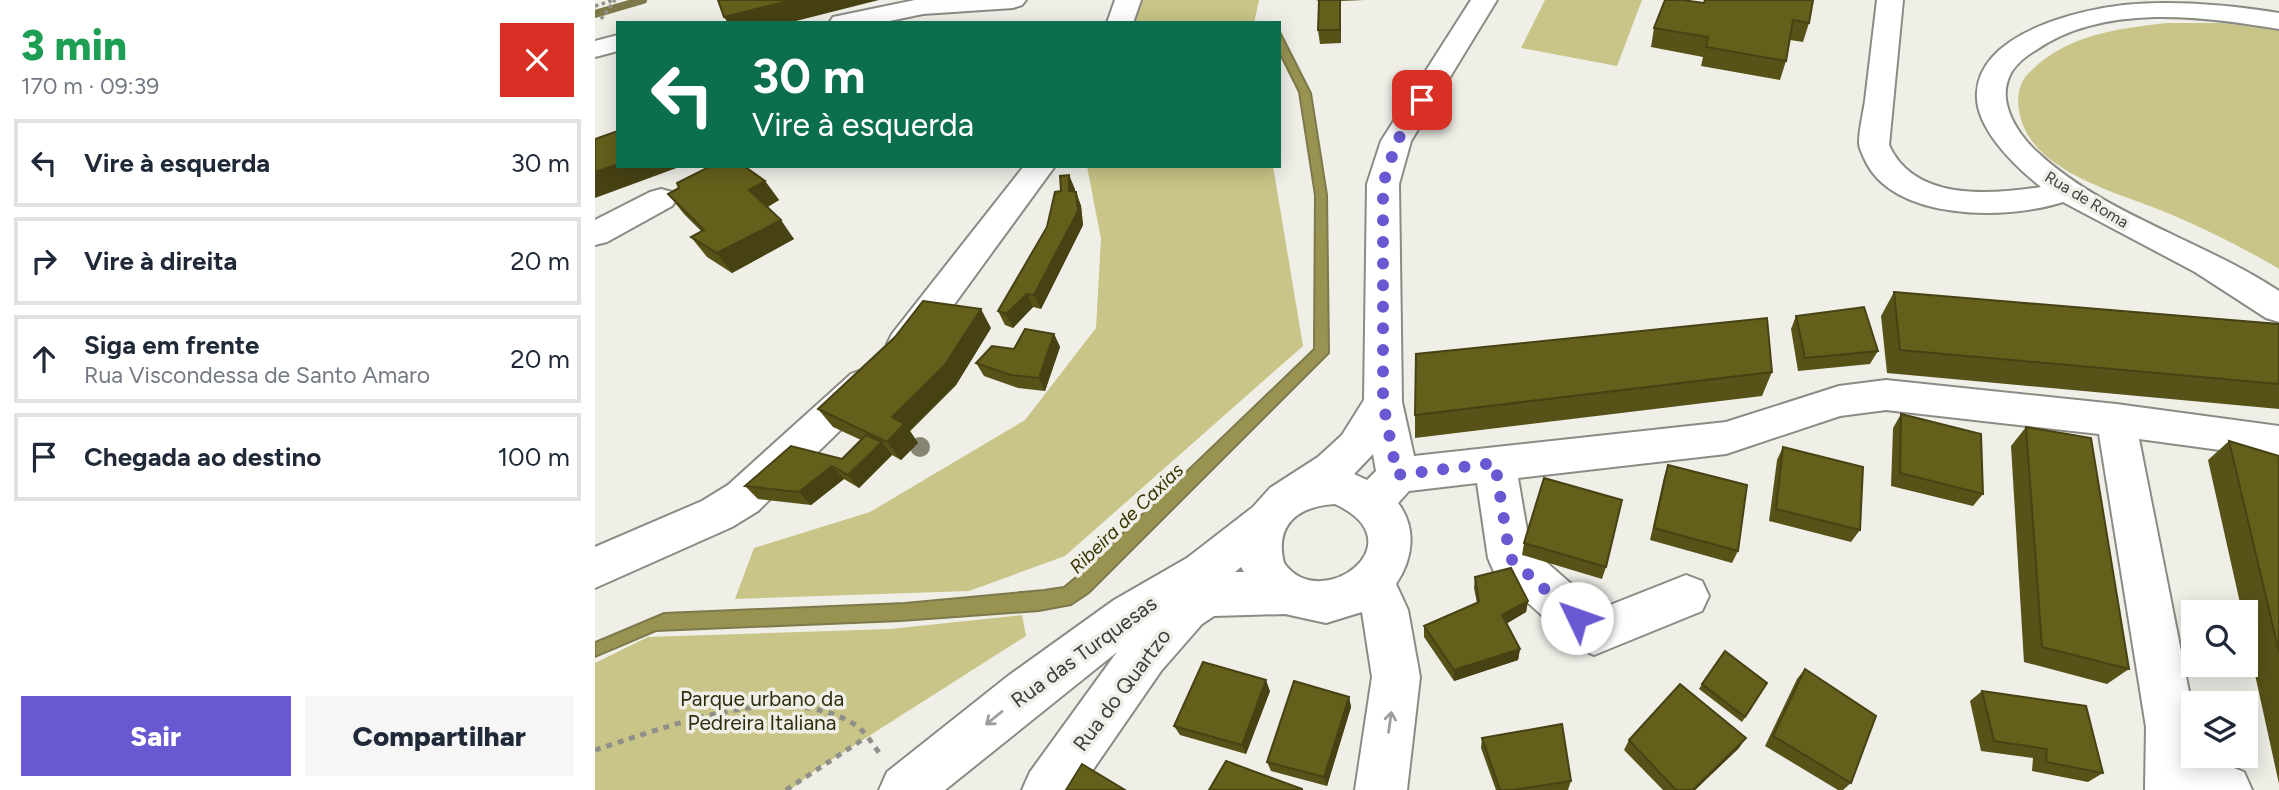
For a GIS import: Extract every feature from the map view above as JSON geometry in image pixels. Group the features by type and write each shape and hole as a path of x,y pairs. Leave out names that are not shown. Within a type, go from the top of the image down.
{"street":[{"path":"852,21 923,6 1013,0"},
{"path":"1121,21 1128,0"},
{"path":"1484,0 1397,141 1383,184 1383,402 1386,489 1385,516 1391,532 1390,550 1384,567 1372,582 1353,595 1330,601 1307,601 1287,593 1269,579 1260,560 1259,540 1282,507 1317,487 1338,486 1358,492 1386,489 1495,463 1726,438 1839,401 1863,396 1885,395 2279,442"},
{"path":"1890,0 1874,145 1876,158 1883,169 1915,189 1937,197 1970,202 2006,203 2050,196 2066,190"},
{"name":"Rua de Roma","path":"2279,21 2187,11 2122,15 2069,24 2047,32 2011,54 1999,68 1991,85 1995,115 2004,135 2021,156 2066,190 2206,264 2279,309"},
{"path":"595,49 616,44"},
{"path":"595,568 717,514 759,485 907,342 1038,168"},
{"path":"595,234 661,199"},
{"name":"Rua das Turquesas","path":"907,788 1130,615 1203,572 1332,468 1356,447 1383,402"},
{"path":"2116,421 2171,727 2171,780 2227,790"},
{"path":"1495,463 1510,558 1594,633 1686,596"},
{"path":"1372,582 1385,610 1396,677 1381,790"},
{"name":"Rua do Quartzo","path":"1048,790 1155,641 1182,612 1199,600 1219,594 1287,593"}],"path":[{"path":"595,6 615,0"},
{"path":"595,28 615,0"},
{"path":"595,750 754,706 786,706 826,711 856,725 907,788"},
{"path":"786,790 866,738"}],"green space":[{"path":"1137,0 1259,0 1254,21 1129,21"},
{"path":"1545,0 1642,0 1617,66 1521,48"},
{"path":"2167,23 2221,23 2279,29 2279,269 2198,226 2079,178 2039,150 2026,132 2019,110 2019,92 2027,75 2042,62 2057,51 2091,36"},
{"path":"1087,168 1273,168 1303,346 1065,556 969,591 735,599 754,548 870,512 1025,420 1096,328 1101,239"},
{"name":"Parque urbano da Pedreira Italiana","path":"1022,615 1026,636 817,769 790,790 595,790 595,663 648,637 890,629"}],"shaded area":[{"path":"1281,34 1311,93 1327,195 1329,353 1089,593 1071,605 1039,611 901,621 656,631 595,657 595,642 664,613 905,603 1064,587 1314,349 1315,195 1299,92 1281,56"}],"building":[{"path":"718,0 792,0 724,17"},
{"path":"1319,0 1340,0 1340,30 1318,30"},
{"path":"1665,0 1704,3 1705,0 1813,0 1809,23 1793,20 1786,61 1706,47 1708,37 1654,28"},
{"path":"616,132 616,165 595,172 595,139"},
{"path":"707,168 747,168 765,181 749,190 781,220 717,253 691,237 704,230 668,194 679,188 677,183"},
{"path":"1069,175 1069,191 1076,192 1078,211 1034,295 1027,294 1006,314 998,311 1047,227 1055,192 1061,191 1060,176"},
{"path":"1894,292 2279,324 2279,384 1900,350"},
{"path":"923,301 981,309 944,366 892,417 904,424 887,442 818,409 895,337"},
{"path":"1864,307 1878,351 1805,358 1796,316"},
{"path":"1767,318 1772,372 1415,415 1416,354"},
{"path":"1025,329 1054,334 1039,378 1011,375 976,363 992,346 1014,349"},
{"path":"1901,414 1981,434 1983,494 1900,473"},
{"path":"2026,427 2091,438 2129,669 2042,647"},
{"path":"866,435 882,442 848,475 832,466 799,492 745,486 791,446 842,459"},
{"path":"2229,441 2279,456 2279,652"},
{"path":"1783,447 1863,467 1860,530 1776,509"},
{"path":"1668,465 1747,485 1738,551 1654,528"},
{"path":"1544,478 1622,500 1606,567 1524,543"},
{"path":"1511,568 1528,601 1502,615 1520,649 1454,670 1424,626 1479,602 1475,577"},
{"path":"1725,651 1767,683 1745,717 1702,684"},
{"path":"1203,662 1266,680 1242,745 1174,726"},
{"path":"1805,669 1876,716 1851,783 1773,736"},
{"path":"1294,681 1349,697 1324,777 1267,762"},
{"path":"1680,684 1746,738 1693,790 1676,790 1629,740"},
{"path":"1982,691 2086,706 2103,773 2046,762 2047,749 1994,741"},
{"path":"1562,724 1571,781 1500,790 1482,738"},
{"path":"1226,761 1302,789 1302,790 1209,790"},
{"path":"1082,764 1125,790 1066,790"}],"waterway":[{"path":"595,14 643,0"}],"route":[{"path":"1422,100 1397,141 1383,184 1383,402 1397,475 1495,463 1510,558 1577,618"}],"water label":[{"name":"Ribeira de Caxias","path":"1126,518"}]}
